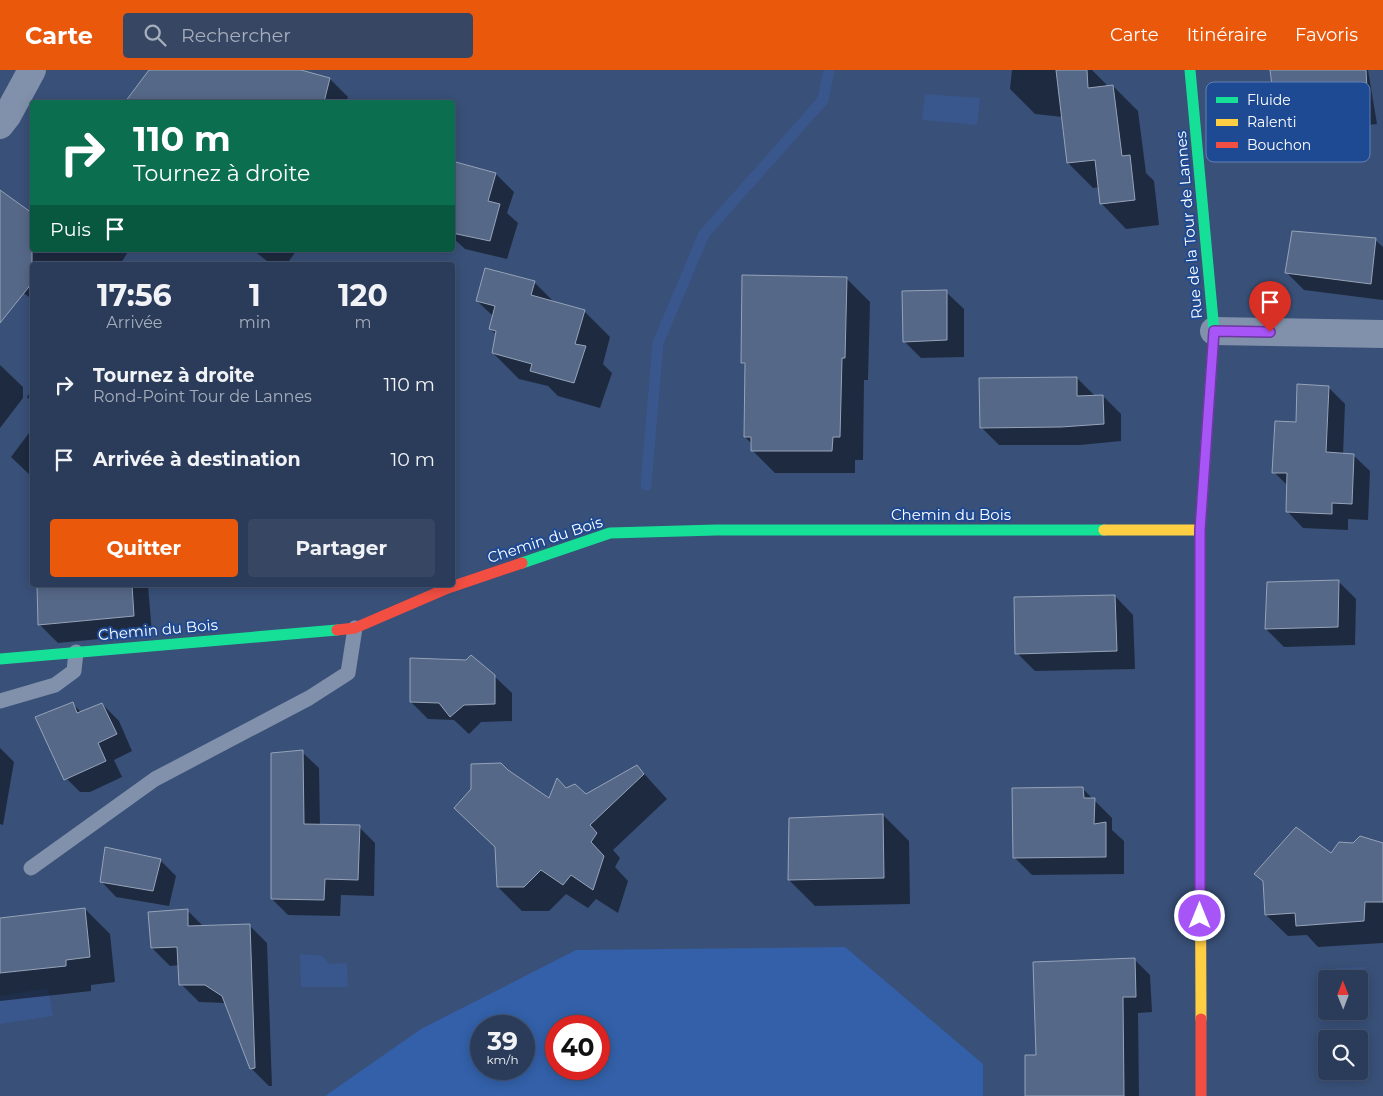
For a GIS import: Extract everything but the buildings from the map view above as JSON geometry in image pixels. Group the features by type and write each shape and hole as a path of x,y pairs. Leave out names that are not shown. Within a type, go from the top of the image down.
{"street":[{"path":"0,125 7,116 32,70"},
{"name":"Rue de la Tour de Lannes","path":"1190,70 1214,331 1200,530 1200,1096"},
{"path":"1214,331 1383,334"},
{"name":"Chemin du Bois","path":"455,586 610,533 716,530 1200,530"},
{"name":"Chemin du Bois","path":"0,659 355,628 451,587"}],"lane":[{"path":"31,868 155,780 309,698 348,674 355,628"},
{"path":"0,700 55,685 74,672 76,652"}],"shaded area":[{"path":"925,94 980,98 977,125 922,120"},
{"path":"845,947 983,1064 983,1096 325,1096 421,1029 576,950"},
{"path":"300,954 323,956 329,964 347,963 348,987 301,987"},
{"path":"1365,967 1365,970 1336,970 1336,968"},
{"path":"48,988 53,1016 0,1024 0,996"}],"waterway":[{"path":"646,485 658,343 704,234 823,100 829,70"}],"traffic: fast":[{"path":"1190,70 1214,331 1200,530 1200,748"},
{"path":"522,563 610,533 716,530 1104,530"},
{"path":"0,659 337,630"}],"traffic: slow":[{"path":"1104,530 1200,530"},
{"path":"1200,748 1201,1019"}],"traffic: jam":[{"path":"455,586 522,563"},
{"path":"337,630 355,628 451,587"},
{"path":"1201,1019 1201,1096"}],"route":[{"path":"1200,916 1200,530 1214,331 1270,332"}]}
